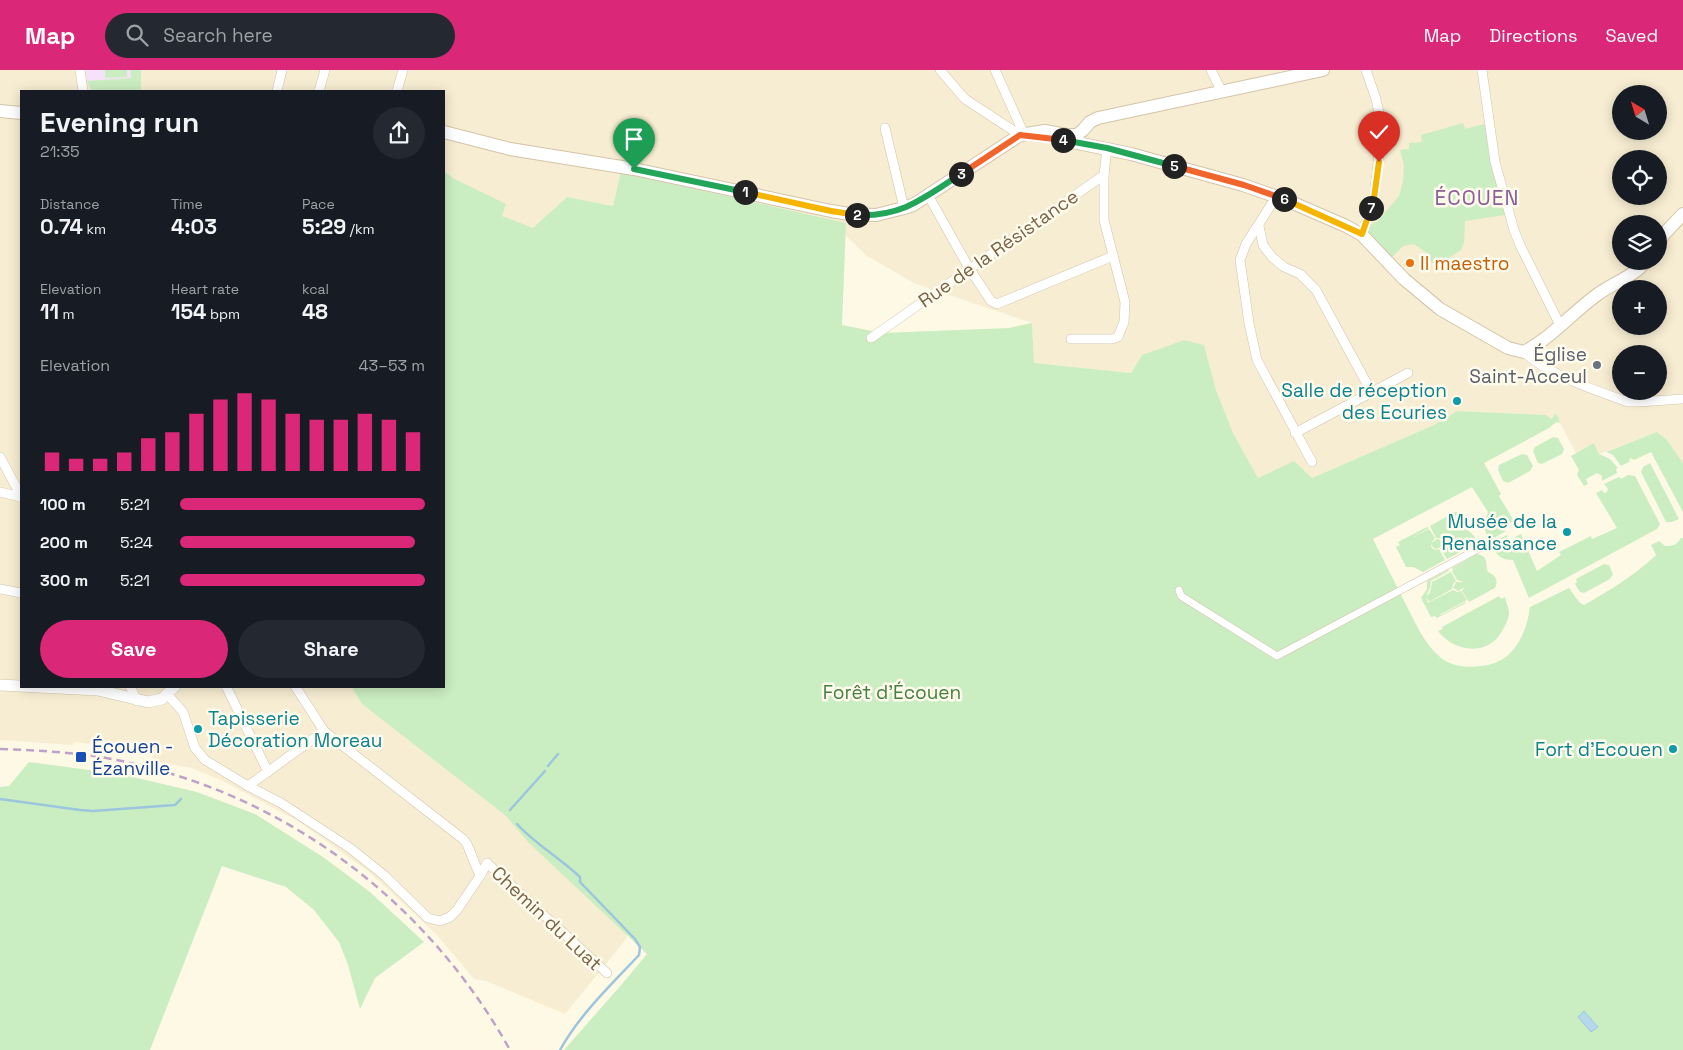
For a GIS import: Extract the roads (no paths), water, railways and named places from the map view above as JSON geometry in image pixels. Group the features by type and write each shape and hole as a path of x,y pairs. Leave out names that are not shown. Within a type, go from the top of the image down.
{"main road":[{"path":"445,132 510,149 634,169 849,214 876,215 904,208 928,195 1022,135 1045,130 1073,135 1098,118 1324,70"},
{"path":"0,111 20,113"},
{"path":"1022,135 1107,148 1276,196 1362,234 1420,295 1440,309 1508,348 1524,352 1537,345 1600,292 1636,270"},
{"path":"1667,230 1683,214"}],"street":[{"path":"80,70 83,90"},
{"path":"277,90 282,70"},
{"path":"319,90 325,70"},
{"path":"397,90 403,70"},
{"path":"940,70 965,99 992,119 1022,135"},
{"path":"995,70 1022,135"},
{"path":"1210,70 1222,92"},
{"path":"1362,234 1374,198 1382,127 1376,99 1366,70"},
{"path":"1482,70 1496,162 1514,230 1520,246 1560,325"},
{"path":"885,128 904,208"},
{"path":"1083,130 1084,137 1090,145"},
{"path":"1071,339 1106,340 1118,337 1124,322 1125,302 1104,220 1104,175 1107,148"},
{"name":"Rue de la Résistance","path":"871,338 1104,175"},
{"path":"928,195 969,268 991,301 996,304 1113,256"},
{"path":"1276,196 1246,244 1240,260 1249,323 1257,360 1312,462"},
{"path":"1259,226 1263,245 1272,257 1284,267 1300,274 1316,290 1372,393"},
{"path":"1524,352 1532,361 1582,384 1628,402 1683,399"},
{"path":"1296,433 1408,373"},
{"path":"0,457 20,495"},
{"path":"0,492 20,497"},
{"path":"1179,590 1181,596 1277,656 1493,541"},
{"path":"0,589 20,593"},
{"path":"0,685 20,686"},
{"path":"59,688 98,690 137,701 155,702 172,691 183,712 195,748 205,760 248,786 282,803 350,848 385,876 424,916 437,921 444,920 457,910 480,876 467,844 324,731 296,688"},
{"path":"131,688 137,701"},
{"path":"227,688 268,772"},
{"path":"248,786 324,731"},
{"name":"Chemin du Luat","path":"480,876 487,863 607,973"}],"water":[{"path":"1584,1011 1598,1027 1591,1032 1578,1017"}],"waterway":[{"path":"548,766 558,754"},
{"path":"510,810 545,771"},
{"path":"0,799 93,811 175,805 181,799"},
{"path":"517,824 580,877 580,882 635,939 640,947 639,955 586,1012 560,1050"}],"railway":[{"path":"0,749 94,756 159,770 222,792 281,820 336,855 387,896 433,942 474,994 510,1050"}],"place":[{"name":"Il maestro","path":"1410,263"},
{"name":"Église Saint-Acceul","path":"1597,365"},
{"name":"Salle de réception des Ecuries","path":"1457,401"},
{"name":"Musée de la Renaissance","path":"1567,532"},
{"name":"Tapisserie Décoration Moreau","path":"198,729"},
{"name":"Fort d'Ecouen","path":"1673,749"},
{"name":"Écouen - Ézanville","path":"81,757"}],"district":[{"name":"ÉCOUEN","path":"1477,198"}],"park label":[{"name":"Forêt d'Écouen","path":"892,692"}]}
